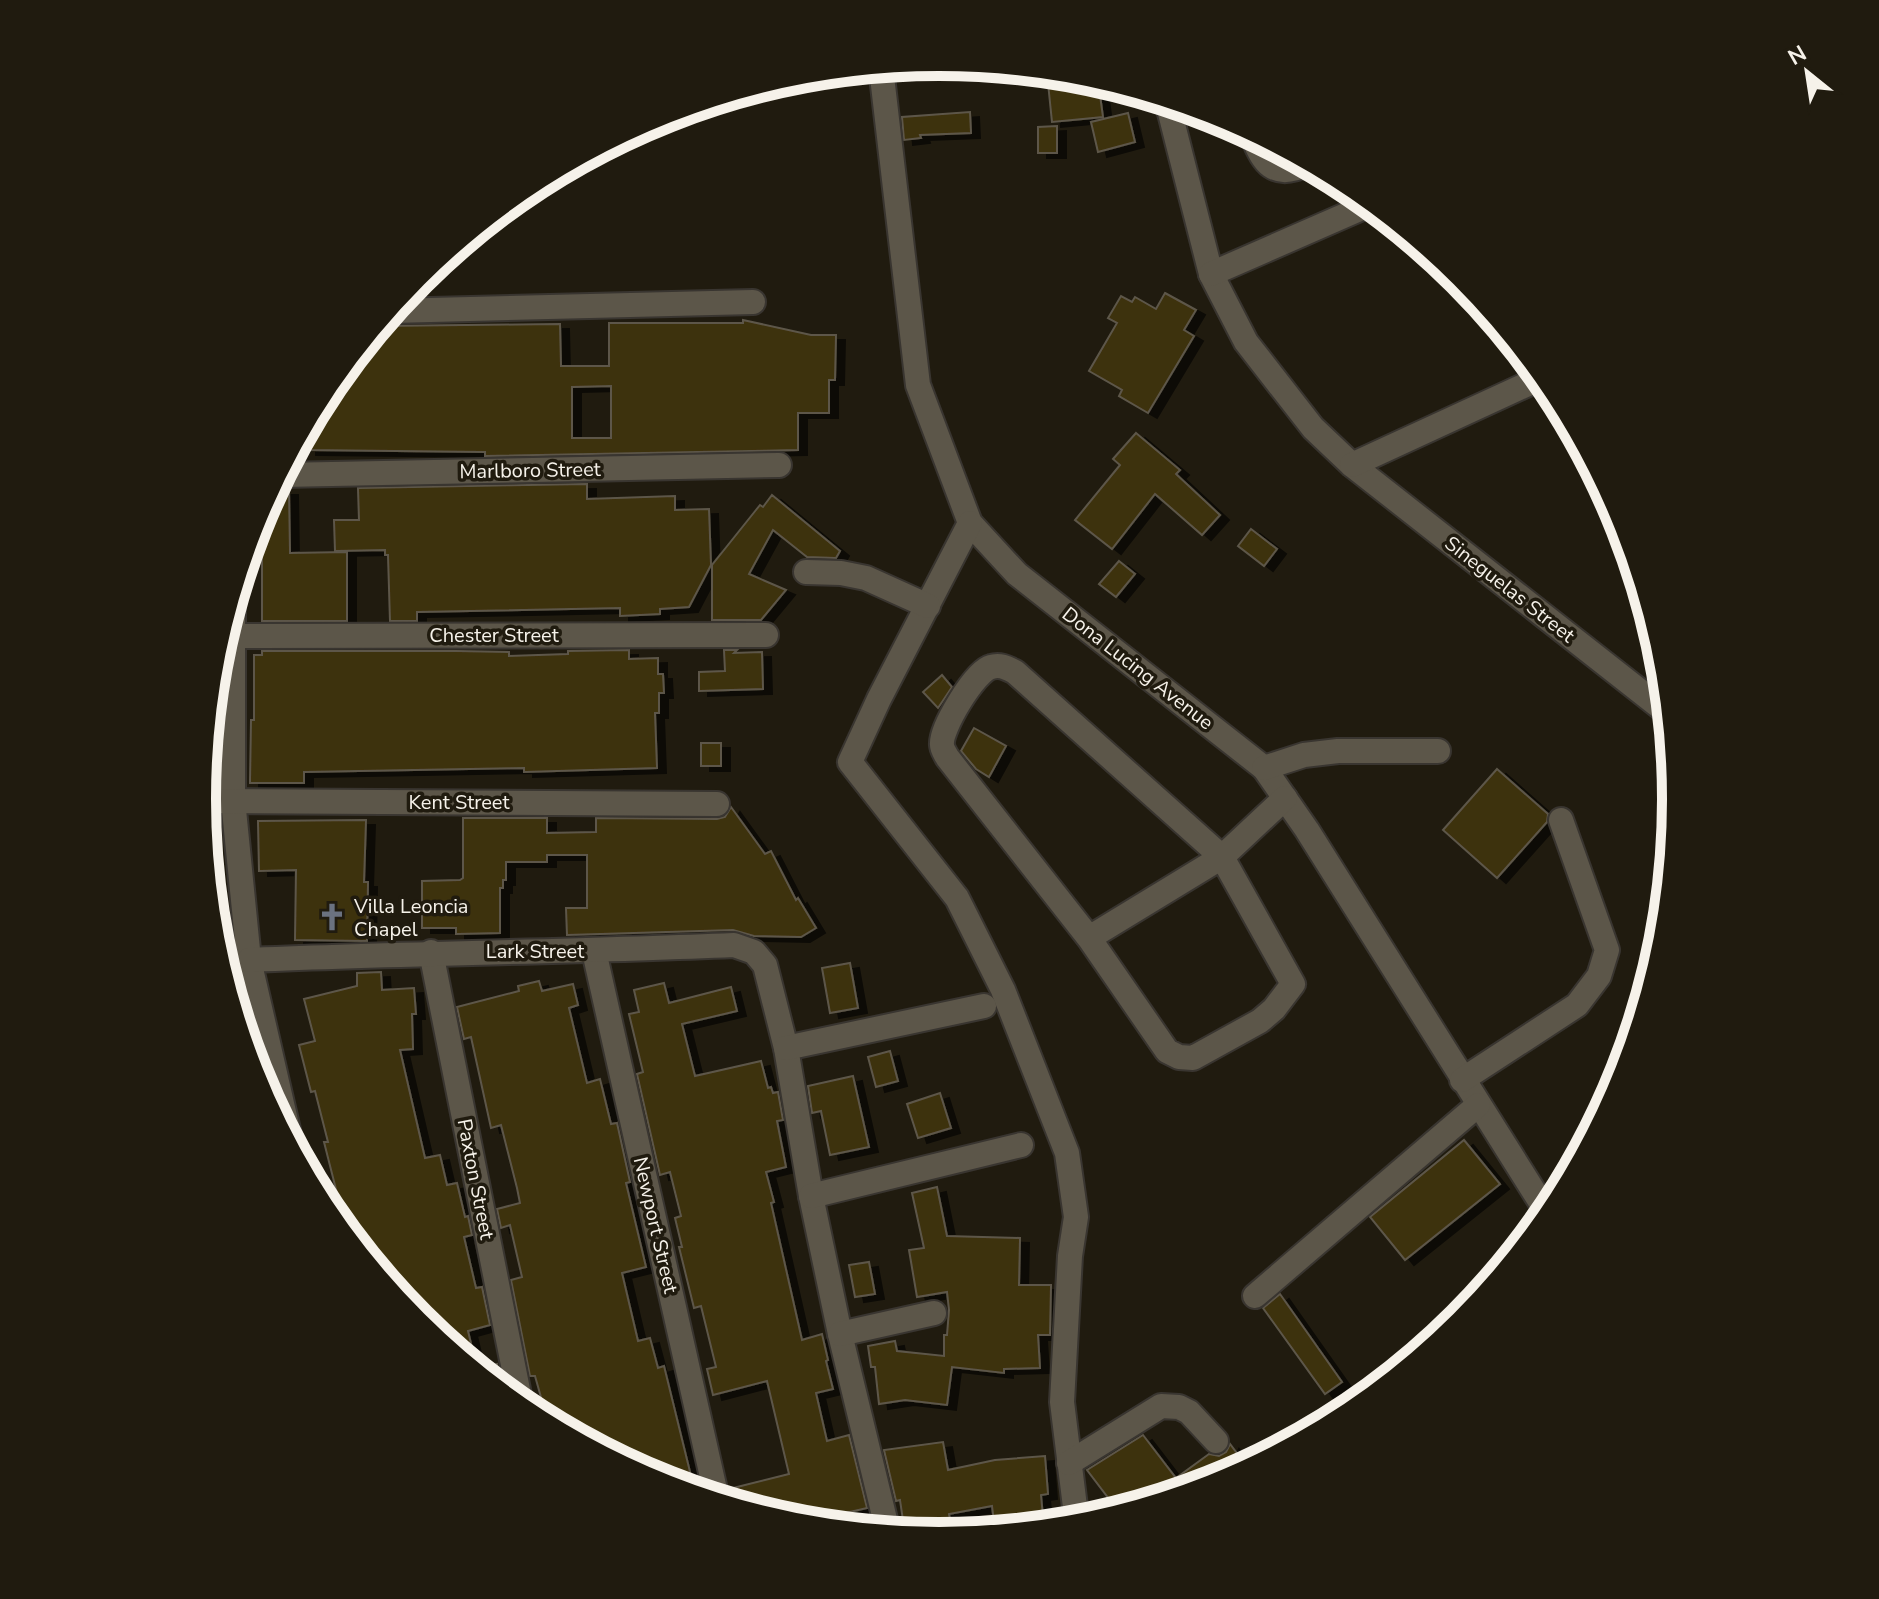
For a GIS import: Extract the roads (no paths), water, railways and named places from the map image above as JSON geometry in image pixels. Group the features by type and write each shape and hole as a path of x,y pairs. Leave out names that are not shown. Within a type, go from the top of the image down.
{"street":[{"name":"Dona Lucing Avenue","path":"882,79 918,385 970,523 1017,574 1264,768 1356,906 1540,1202"},
{"name":"Sineguelas Street","path":"1170,113 1211,274 1246,342 1313,428 1352,465 1657,705"},
{"path":"1258,151 1267,164 1281,170 1294,169"},
{"path":"1211,274 1358,210"},
{"path":"407,311 753,302"},
{"path":"1352,465 1530,383"},
{"name":"Marlboro Street","path":"294,475 779,465"},
{"path":"970,523 850,762 957,898 1003,990 1067,1153 1076,1217 1070,1256 1062,1402 1075,1510"},
{"path":"806,572 841,573 866,578 928,606"},
{"name":"Chester Street","path":"235,636 766,635"},
{"path":"229,665 233,800 249,960 280,1096"},
{"path":"1003,666 1015,672 1222,857 1293,984 1274,1009 1260,1021 1193,1058 1179,1057 1167,1051 1089,938 947,757 942,745 944,729 977,675 989,667 1003,666"},
{"path":"1264,768 1304,755 1338,751 1438,751"},
{"path":"1089,938 1222,857 1285,798"},
{"name":"Kent Street","path":"216,801 717,804"},
{"path":"1462,1080 1577,1005 1599,976 1607,950 1561,820"},
{"name":"Lark Street","path":"249,960 734,945 754,952 765,965 786,1048"},
{"name":"Newport Street","path":"594,951 714,1487"},
{"name":"Paxton Street","path":"431,952 517,1386"},
{"path":"885,1520 840,1334 811,1196 786,1048 984,1006"},
{"path":"1255,1296 1478,1105"},
{"path":"811,1196 1021,1145"},
{"path":"840,1334 934,1313"},
{"path":"1069,1463 1161,1406 1179,1407 1189,1412 1216,1441"}],"place":[{"name":"Villa Leoncia Chapel","path":"332,917"}]}
